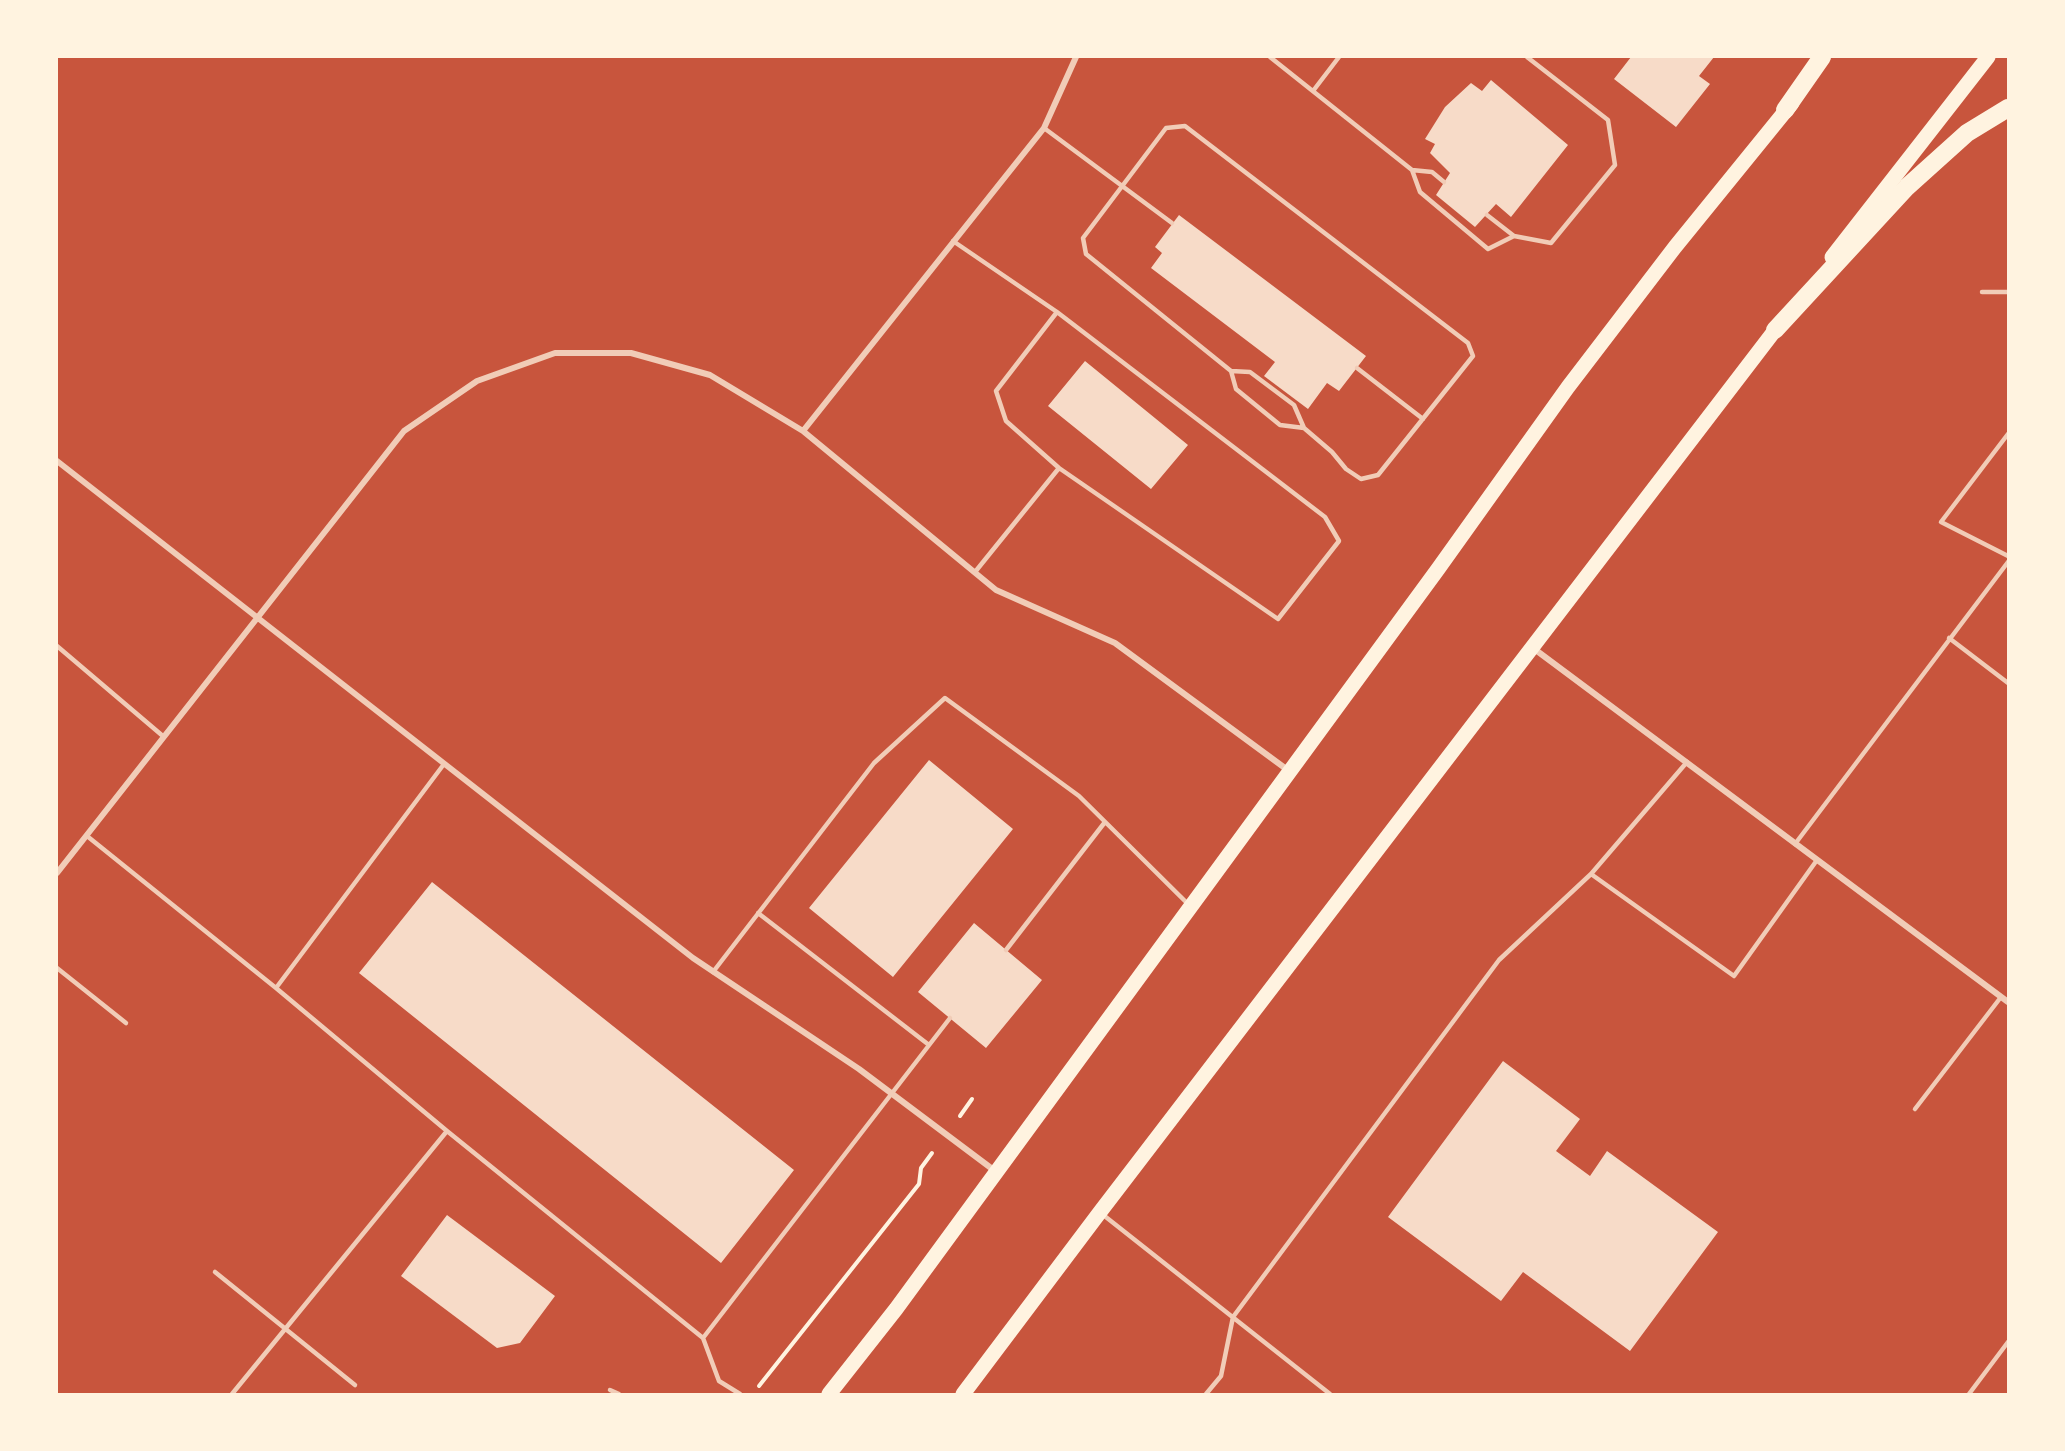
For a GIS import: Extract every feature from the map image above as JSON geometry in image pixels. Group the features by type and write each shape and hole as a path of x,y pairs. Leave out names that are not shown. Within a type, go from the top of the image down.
{"highway":[{"path":"1785,110 1822,57"},
{"path":"1775,330 1907,187 1966,133 2008,108"}],"main road":[{"path":"829,1394 896,1309 1568,387 1675,247 1829,57"},
{"path":"963,1394 1775,330 1988,57"}],"street":[{"path":"803,430 1044,128 1076,57"},
{"path":"57,873 404,431 477,381 555,353 631,353 711,375 803,430 996,590 1115,643 1289,772"},
{"path":"57,461 713,972 859,1069 995,1172"},
{"path":"1533,648 2008,1002"}],"lane":[{"path":"1270,57 1412,170 1420,192 1488,249 1514,236"},
{"path":"1313,91 1339,57"},
{"path":"1486,215 1514,236 1551,243 1615,165 1608,120 1527,57"},
{"path":"1185,126 1468,343 1473,356 1378,476 1361,479 1346,469 1332,452 1304,428 1294,405 1250,372 1231,371 1086,254 1083,238 1122,185 1166,128 1185,126"},
{"path":"1044,128 1172,223"},
{"path":"1412,170 1432,172 1444,182"},
{"path":"953,241 1057,312 1325,517 1339,540 1278,619 1059,468 1006,421 996,391 1057,312"},
{"path":"1982,292 2008,292"},
{"path":"1357,368 1423,419"},
{"path":"1231,371 1236,390 1280,425 1304,428"},
{"path":"2008,434 1941,522 2008,556"},
{"path":"975,572 1059,468"},
{"path":"1796,844 2008,562"},
{"path":"1949,638 2008,683"},
{"path":"57,646 164,736"},
{"path":"713,972 874,763 945,698 1079,796 1191,907"},
{"path":"1206,1394 1221,1376 1233,1317 1499,960 1591,874 1687,762"},
{"path":"276,988 444,764"},
{"path":"1006,950 1105,822"},
{"path":"87,836 703,1338 719,1381 740,1394"},
{"path":"1591,874 1734,976 1816,860"},
{"path":"758,913 929,1045"},
{"path":"57,968 126,1023"},
{"path":"1914,1109 2001,997"},
{"path":"703,1338 950,1018"},
{"path":"232,1394 447,1131"},
{"path":"1100,1212 1330,1394"},
{"path":"215,1272 355,1385"},
{"path":"1968,1394 2008,1342"},
{"path":"610,1390 619,1394"}],"path":[{"path":"753,1394 919,1184 921,1168"}],"building":[{"path":"1631,57 1714,57 1699,76 1710,84 1676,127 1614,79"},
{"path":"1491,80 1568,145 1511,217 1496,204 1475,227 1436,195 1450,173 1430,153 1435,144 1425,139 1445,107 1471,83 1482,91"},
{"path":"1179,215 1366,356 1339,391 1327,383 1308,409 1264,376 1275,362 1151,268 1162,253 1155,247"},
{"path":"1085,361 1188,445 1151,489 1048,406"},
{"path":"929,760 1013,829 893,977 809,908"},
{"path":"432,882 794,1170 721,1263 359,973"},
{"path":"974,923 1042,980 986,1048 918,992"},
{"path":"1503,1061 1580,1119 1556,1151 1590,1176 1607,1151 1718,1232 1630,1351 1523,1272 1501,1301 1388,1217"},
{"path":"447,1215 555,1296 520,1343 497,1348 401,1276"}]}
